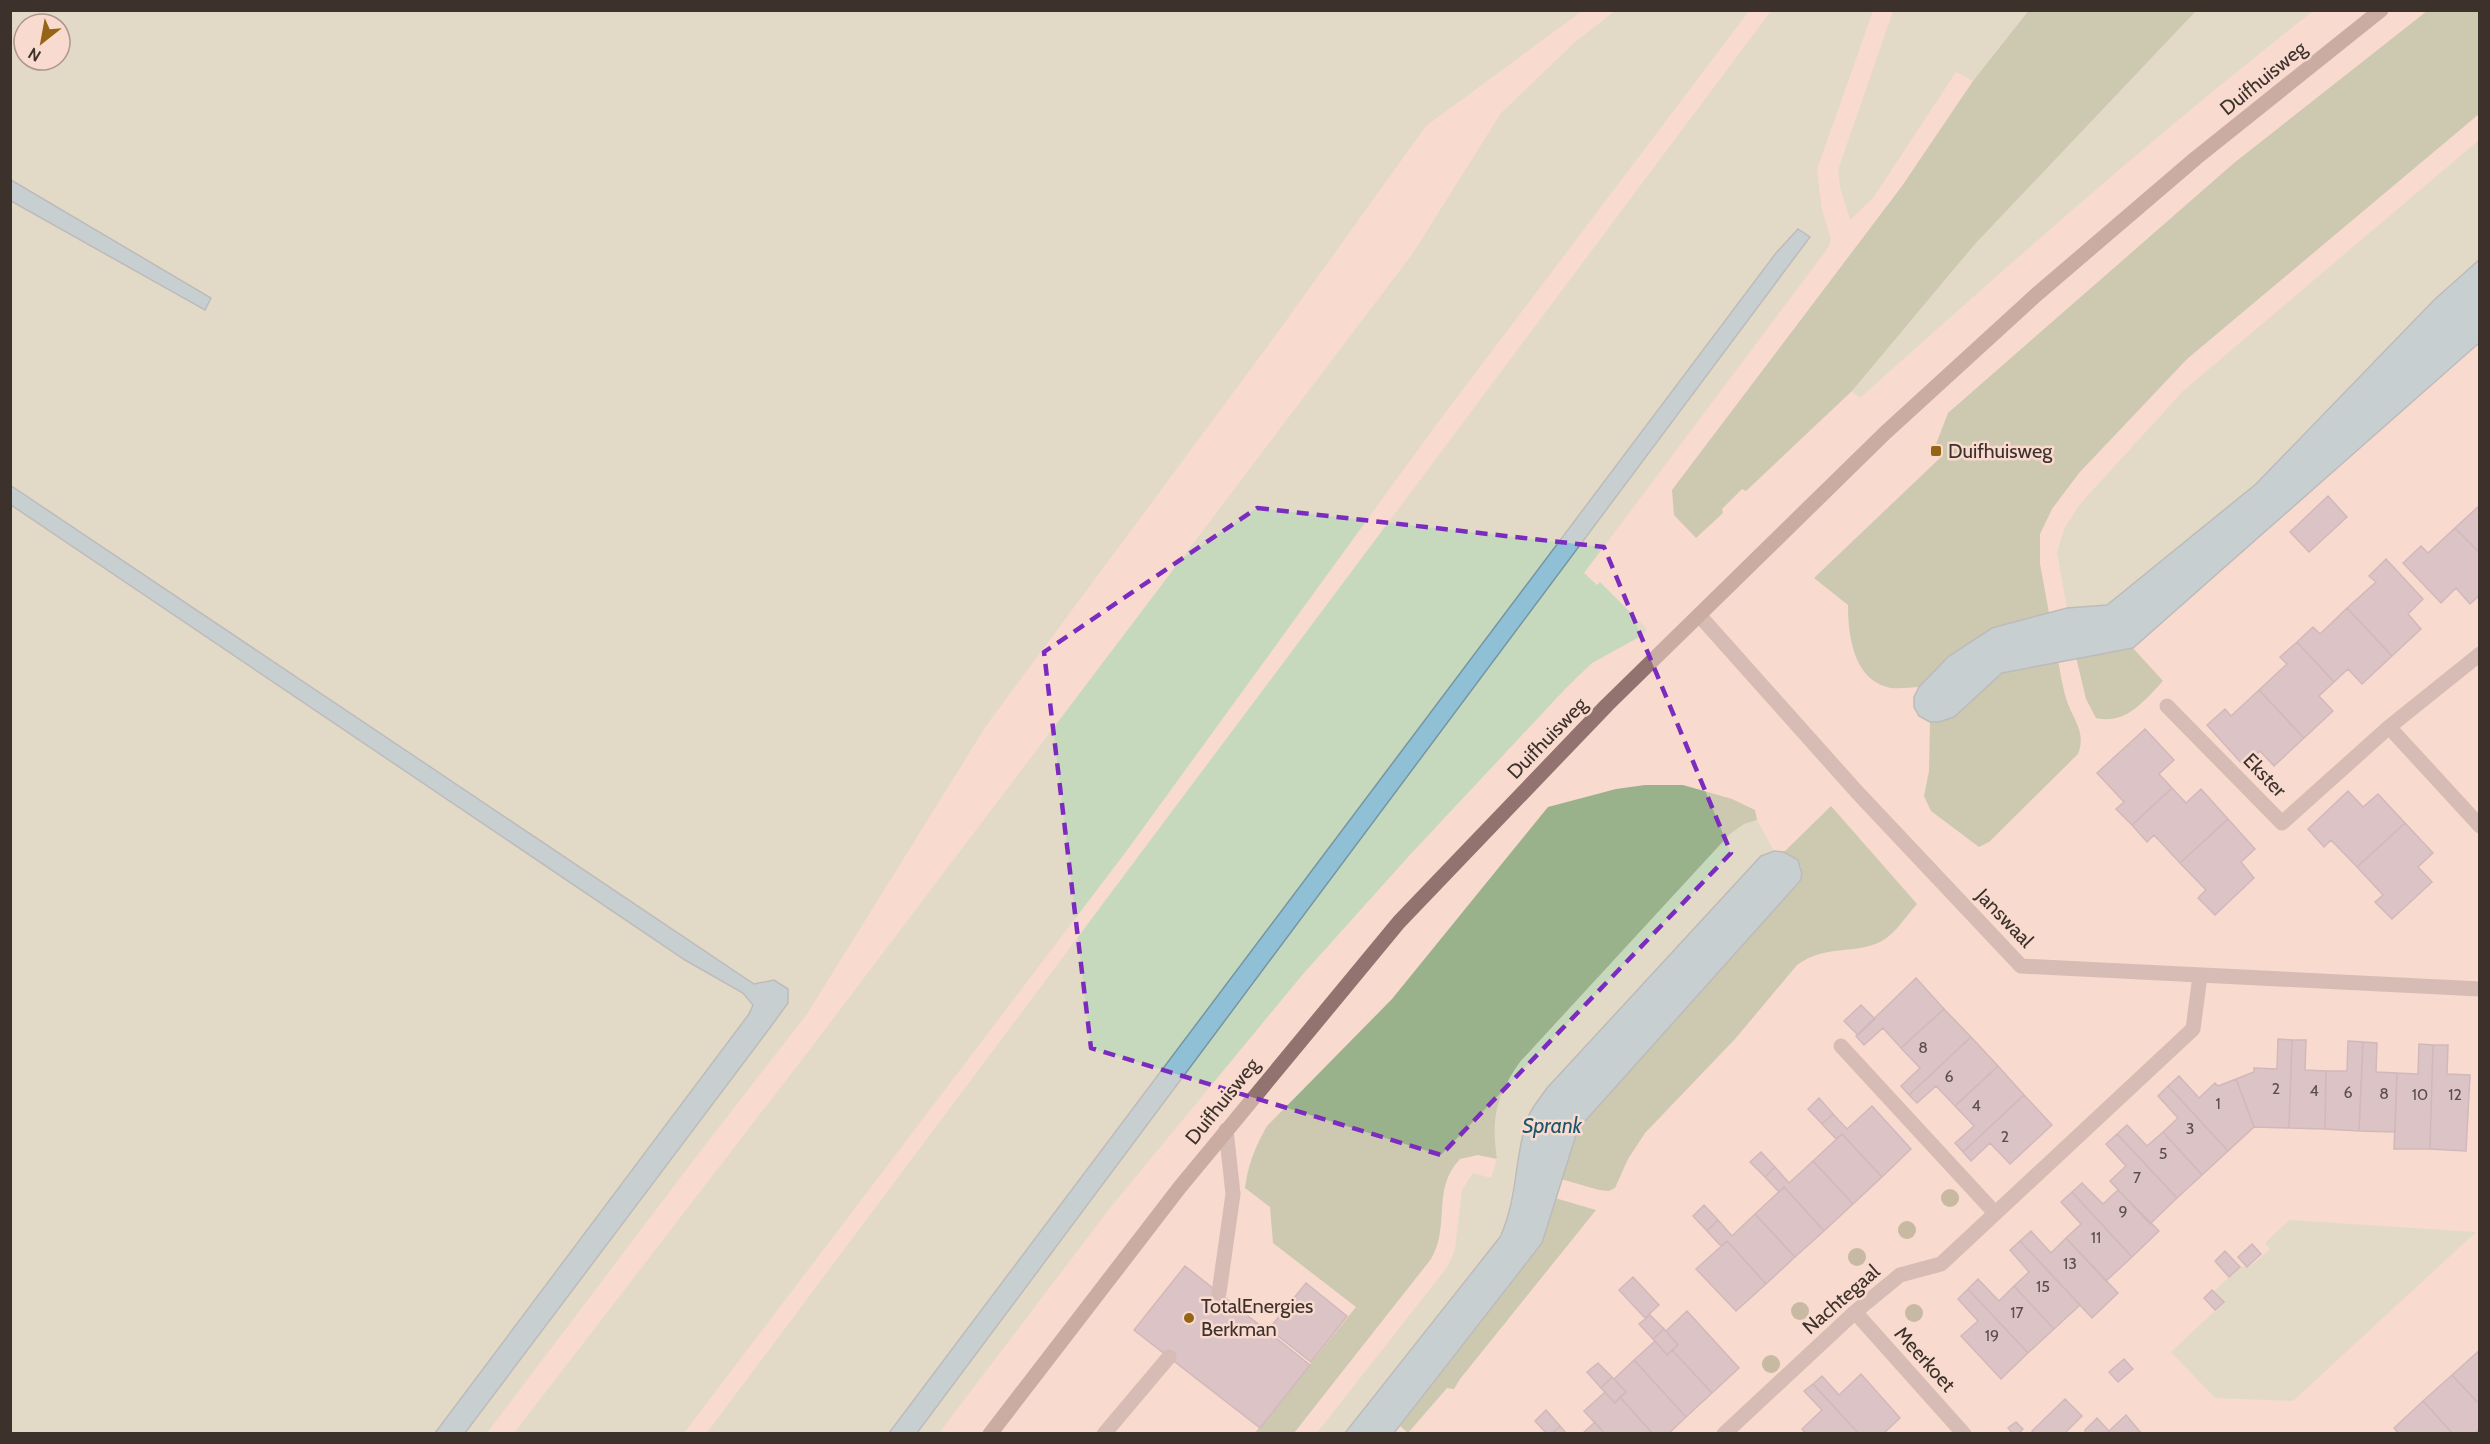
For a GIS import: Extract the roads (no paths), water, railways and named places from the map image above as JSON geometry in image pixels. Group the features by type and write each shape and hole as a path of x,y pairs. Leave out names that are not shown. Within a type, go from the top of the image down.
{"main road":[{"name":"Duifhuisweg","path":"990,1434 1226,1130 1399,922 1606,705 1877,440 2036,295 2196,158 2381,10"}],"street":[{"name":"Janswaal","path":"1699,615 1825,758 2021,966 2480,988"},
{"name":"Ekster","path":"2167,706 2282,823 2389,727 2480,654"},
{"path":"2389,727 2480,826"},
{"name":"Nachtegaal","path":"1724,1434 1855,1312 1900,1275 1941,1264 2193,1029 2200,976"},
{"path":"1841,1046 1995,1213"},
{"path":"1219,1293 1233,1194 1226,1130"},
{"name":"Meerkoet","path":"1855,1312 1964,1434"},
{"path":"1104,1434 1169,1357"}],"water":[{"path":"11,180 211,298 205,310 11,201"},
{"path":"1798,229 1810,237 917,1433 889,1433 1776,253"},
{"path":"2479,260 2479,343 2133,648 2002,673 1954,717 1939,722 1930,722 1919,716 1914,707 1914,697 1919,687 1949,656 1992,628 2067,608 2107,605 2256,484 2434,300"},
{"path":"10,485 754,984 774,980 788,989 788,1003 465,1433 435,1433 749,1014 753,1005 743,993 685,960 11,505"},
{"name":"Sprank","path":"1774,851 1784,852 1798,860 1802,874 1800,881 1578,1129 1542,1243 1394,1433 1345,1433 1500,1237 1510,1208 1524,1130 1529,1115 1547,1088 1761,856"}],"place":[{"name":"Duifhuisweg","path":"1936,451"},
{"name":"TotalEnergies Berkman","path":"1189,1318"}]}
